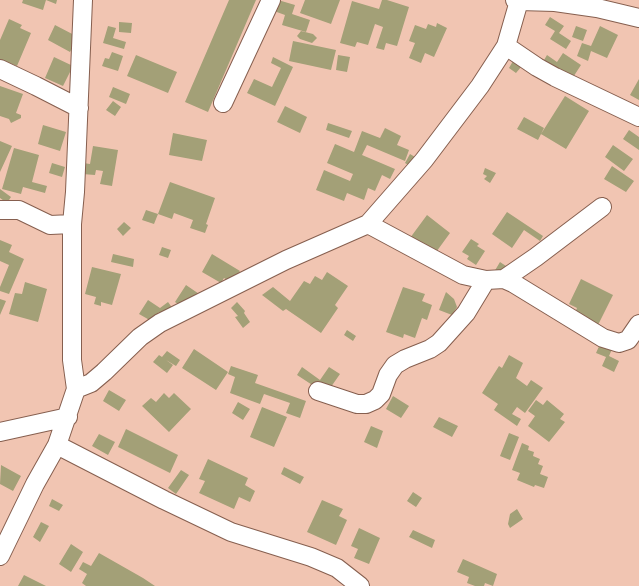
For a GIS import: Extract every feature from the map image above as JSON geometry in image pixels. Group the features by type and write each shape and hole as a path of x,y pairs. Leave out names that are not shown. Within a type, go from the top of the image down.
{"street":[{"path":"0,556 35,484 58,445 76,389 72,360 72,224 75,192 84,0"},
{"path":"223,103 271,0"},
{"path":"76,389 91,383 140,337 160,323 286,260 368,224 424,160 480,86 506,46 517,1 555,2 598,8 639,18"},
{"path":"506,46 555,77 639,117"},
{"path":"0,69 79,108"},
{"path":"368,224 463,275 486,280 504,278 536,257 602,207"},
{"path":"0,210 20,210 50,225 72,224"},
{"path":"504,278 603,338 619,343 628,340 639,324"},
{"path":"318,391 357,404 366,404 375,400 381,394 388,375 395,365 405,359 430,349 439,343 466,313 486,280"},
{"path":"0,432 68,417"},
{"path":"58,445 164,500 231,532 312,557 337,568 360,586"}],"building":[{"path":"23,0 46,0 43,10 22,3"},
{"path":"46,0 57,0 56,4"},
{"path":"229,0 256,0 208,112 185,102"},
{"path":"278,0 295,5 292,14 310,20 306,32 282,25 285,15 274,11"},
{"path":"305,0 340,0 331,24 300,13"},
{"path":"382,0 387,0 409,7 397,46 386,43 384,50 376,48 383,27 375,24 368,45 357,42 355,47 340,43 352,1 379,9"},
{"path":"550,17 564,26 559,33 571,41 566,49 550,39 555,31 545,25"},
{"path":"9,19 22,25 20,28 31,33 17,66 0,59 0,40"},
{"path":"119,22 132,23 131,33 119,32"},
{"path":"437,23 447,28 434,57 425,53 421,63 409,58 415,43 409,41 415,25 426,29 428,24 436,27"},
{"path":"55,25 78,37 70,52 48,40"},
{"path":"108,26 116,28 113,38 126,42 124,49 103,43"},
{"path":"576,26 587,30 583,41 572,37"},
{"path":"600,26 618,35 607,58 591,51 588,61 577,56 582,43 591,46"},
{"path":"301,31 313,34 317,38 312,43 300,39 297,36"},
{"path":"293,41 336,50 331,70 289,61"},
{"path":"112,52 123,56 118,71 102,66 105,58 109,59"},
{"path":"563,53 581,65 568,85 540,67 547,55 557,62"},
{"path":"136,55 177,72 168,93 127,76"},
{"path":"338,55 350,57 347,72 336,70"},
{"path":"54,57 73,66 63,86 45,78"},
{"path":"273,57 293,67 275,106 247,93 254,79 272,87 281,68 271,63"},
{"path":"513,61 521,67 516,73 509,68"},
{"path":"639,79 639,100 630,95"},
{"path":"0,86 23,94 16,113 21,115 21,118 11,123 9,119 0,116"},
{"path":"113,87 130,94 126,104 109,97"},
{"path":"565,96 589,111 566,149 541,134"},
{"path":"113,101 121,107 115,116 106,110"},
{"path":"285,106 307,117 300,133 277,122"},
{"path":"524,117 544,128 538,140 517,129"},
{"path":"328,123 352,131 349,138 326,130"},
{"path":"43,125 66,132 60,151 38,144"},
{"path":"385,128 401,136 397,145 409,150 405,161 367,145 362,155 395,169 390,179 382,175 375,191 368,188 364,200 347,193 344,201 316,190 324,170 350,181 353,174 327,163 335,144 354,152 362,131 380,138"},
{"path":"629,130 639,137 639,150 623,139"},
{"path":"173,133 207,140 202,161 169,155"},
{"path":"0,141 12,146 0,172"},
{"path":"613,145 633,159 624,171 605,157"},
{"path":"93,146 118,150 112,186 100,184 103,171 96,170 95,175 82,174 83,163 90,164"},
{"path":"14,148 39,155 32,182 47,186 45,193 23,187 21,194 2,189"},
{"path":"410,154 420,160 415,169 405,163"},
{"path":"52,163 65,167 62,177 49,173"},
{"path":"612,166 634,181 626,192 604,179"},
{"path":"485,168 496,173 490,183 484,179 487,176 483,174"},
{"path":"170,182 215,198 206,224 208,225 205,233 190,228 193,220 174,213 172,219 158,214"},
{"path":"0,189 11,197 7,203 0,198"},
{"path":"146,210 158,214 154,224 142,220"},
{"path":"507,212 543,236 540,241 524,230 512,248 492,234"},
{"path":"427,215 450,233 434,255 410,238"},
{"path":"124,222 131,228 123,236 117,229"},
{"path":"471,239 479,244 477,246 485,251 476,265 467,259 469,256 462,252"},
{"path":"0,240 12,245 9,252 24,259 9,294 0,291 0,287 9,265 0,261"},
{"path":"162,247 171,250 168,258 159,255"},
{"path":"113,254 134,259 133,267 111,262"},
{"path":"212,254 240,271 232,283 224,278 221,283 202,272"},
{"path":"500,262 515,272 494,272"},
{"path":"92,267 121,274 112,305 101,302 101,306 94,304 96,297 85,294"},
{"path":"327,272 348,286 335,305 338,308 321,333 286,309 283,311 262,295 273,287 290,301 304,281 310,284 315,276 322,280"},
{"path":"581,279 613,295 597,327 574,315 577,308 569,304"},
{"path":"25,282 47,289 38,322 9,314 15,293 22,294"},
{"path":"186,285 205,298 188,311 175,302"},
{"path":"403,287 425,294 422,301 432,305 427,320 422,318 415,338 404,334 403,338 386,332"},
{"path":"446,292 454,299 457,307 452,315 439,310"},
{"path":"0,299 6,301 0,315"},
{"path":"148,300 160,308 168,302 176,313 166,321 159,312 153,322 139,314"},
{"path":"237,302 245,311 244,313 250,322 243,328 235,317 238,316 231,308"},
{"path":"347,330 356,336 353,341 344,335"},
{"path":"601,342 613,347 609,356 619,361 614,372 602,366 606,357 596,353"},
{"path":"194,349 228,372 216,390 182,368"},
{"path":"167,351 180,360 176,366 166,360 173,365 167,373 153,362 159,355 162,357"},
{"path":"509,355 523,363 516,378 527,386 531,380 543,388 525,413 517,407 512,414 521,419 517,426 494,410 498,404 482,393 499,366 502,368"},
{"path":"231,366 258,375 255,383 306,401 300,418 286,413 290,403 264,394 260,404 230,393 235,377 228,374"},
{"path":"302,367 320,380 329,367 340,374 326,394 297,375"},
{"path":"109,390 126,400 119,411 103,401"},
{"path":"164,393 169,398 174,393 191,409 169,432 142,406 151,398 156,402"},
{"path":"393,396 409,406 401,418 386,409"},
{"path":"536,400 543,405 547,400 564,414 560,419 565,422 549,442 528,426 535,416 528,411"},
{"path":"238,402 250,409 243,420 232,413"},
{"path":"262,407 287,417 274,447 250,437"},
{"path":"439,417 458,426 452,437 433,427"},
{"path":"371,426 383,431 377,448 364,442"},
{"path":"126,429 178,455 170,473 118,447"},
{"path":"509,433 519,437 510,460 500,456"},
{"path":"99,434 115,442 108,455 92,446"},
{"path":"522,443 529,446 528,450 534,452 533,456 540,459 538,464 543,466 540,474 548,477 544,488 535,485 534,487 517,480 520,473 512,470"},
{"path":"208,459 248,478 245,485 255,491 250,502 239,497 234,509 199,493 205,481 199,479"},
{"path":"1,465 21,476 13,491 0,484"},
{"path":"284,467 304,477 300,484 281,474"},
{"path":"181,470 189,475 176,494 168,488"},
{"path":"413,492 422,498 416,507 407,501"},
{"path":"52,499 63,505 59,511 49,506"},
{"path":"322,500 343,509 339,516 347,520 336,545 307,532"},
{"path":"517,509 523,519 510,528 508,524 510,514"},
{"path":"41,522 49,526 40,542 33,537"},
{"path":"359,528 380,538 369,564 354,558 358,549 351,546"},
{"path":"413,530 435,540 432,548 409,537"},
{"path":"71,544 83,552 71,572 59,564"},
{"path":"99,553 155,586 86,586 82,583 87,574 79,569 83,562 91,566"},
{"path":"463,559 497,574 493,586 485,583 484,586 475,586 467,583 469,577 457,572"},
{"path":"24,575 46,586 18,586"}]}
